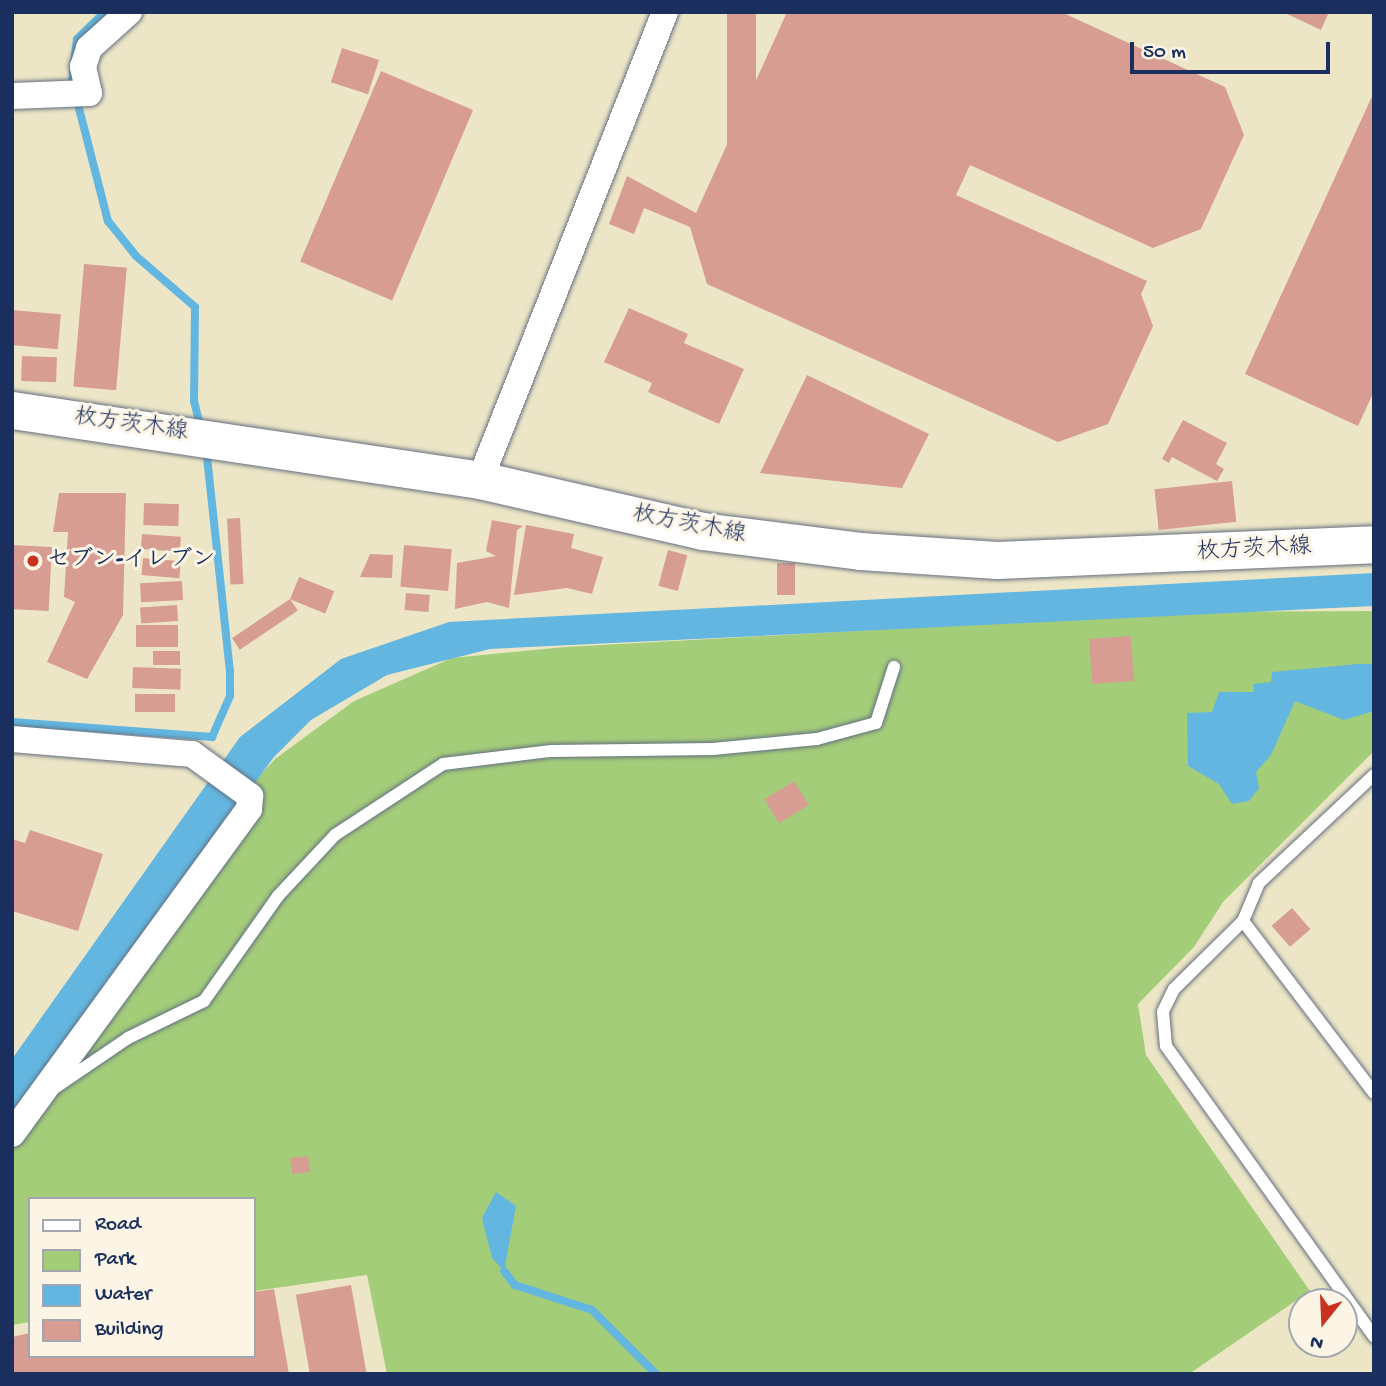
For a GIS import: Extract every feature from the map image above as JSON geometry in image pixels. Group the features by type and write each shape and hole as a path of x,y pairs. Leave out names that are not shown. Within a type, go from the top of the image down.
{"main road":[{"name":"枚方茨木線","path":"12,410 200,436 480,481 702,531 860,551 997,560 1374,544"}],"street":[{"path":"12,96 89,93 83,68 89,48 129,12"},
{"path":"480,481 665,12"},
{"path":"12,739 192,754 216,767 250,796 249,809 12,1134"}],"lane":[{"path":"36,1101 128,1038 204,1001 278,896 335,835 443,764 551,751 713,748 817,739 876,723 894,667"},
{"path":"1374,775 1259,883 1243,921 1174,989 1163,1012 1166,1046 1374,1337"},
{"path":"1243,921 1374,1093"}],"green space":[{"path":"1374,611 1374,751 1223,902 1194,947 1138,1004 1146,1055 1308,1288 1288,1288 1288,1306 1189,1374 387,1374 367,1275 256,1291 256,1197 28,1197 28,1322 12,1325 12,1095 223,816 275,759 354,701 452,658 565,647 1200,612"}],"water":[{"path":"1374,573 1374,606 490,649 387,675 311,720 274,757 12,1112 12,1059 240,737 341,659 449,622"},
{"path":"1374,664 1374,711 1344,720 1295,701 1271,755 1256,772 1259,788 1249,801 1232,804 1219,784 1188,766 1187,713 1212,712 1219,692 1254,692 1253,684 1271,682 1272,672"},
{"path":"496,1192 516,1206 504,1271 492,1258 482,1218"}],"building":[{"path":"727,12 756,12 756,180 727,180"},
{"path":"787,12 1061,12 1225,87 1244,135 1201,229 1153,248 970,165 956,195 1147,281 1141,294 1153,326 1108,424 1058,442 707,284 690,227 644,208 634,234 609,224 627,176 696,213"},
{"path":"1283,12 1329,12 1321,30"},
{"path":"342,48 379,60 368,94 331,82"},
{"path":"381,71 473,110 392,301 300,262"},
{"path":"1374,92 1374,391 1358,426 1245,374"},
{"path":"84,264 127,268 116,390 73,387"},
{"path":"629,308 688,334 684,343 744,369 719,424 648,392 652,383 604,362"},
{"path":"12,310 61,314 58,349 12,345"},
{"path":"22,356 57,357 56,382 21,381"},
{"path":"807,375 929,434 902,488 760,473"},
{"path":"1183,420 1227,443 1216,464 1224,469 1217,481 1172,457 1169,463 1162,459"},
{"path":"1232,481 1236,522 1159,530 1154,489"},
{"path":"59,493 126,493 123,615 87,679 47,662 75,602 64,597 68,532 53,532"},
{"path":"144,503 179,504 178,526 143,525"},
{"path":"240,518 243,584 230,585 227,519"},
{"path":"492,520 523,526 517,530 509,608 487,602 455,609 457,563 496,556 486,551"},
{"path":"526,525 574,534 571,548 603,557 592,594 567,588 514,595"},
{"path":"142,534 181,537 180,552 141,549"},
{"path":"12,545 52,547 49,611 12,609"},
{"path":"404,545 452,549 448,591 400,587"},
{"path":"668,550 687,555 678,591 658,586"},
{"path":"370,554 393,555 392,578 360,577"},
{"path":"143,558 181,561 179,578 142,575"},
{"path":"777,563 795,563 795,595 777,595"},
{"path":"299,577 334,591 325,613 290,599"},
{"path":"182,581 183,600 141,602 140,583"},
{"path":"406,593 430,595 428,612 405,610"},
{"path":"290,599 298,611 240,650 232,638"},
{"path":"177,605 178,621 141,624 140,608"},
{"path":"136,625 178,625 178,647 136,647"},
{"path":"1131,636 1134,681 1092,684 1089,639"},
{"path":"153,651 180,651 180,665 153,665"},
{"path":"133,667 181,669 180,690 132,688"},
{"path":"135,694 175,694 175,712 135,712"},
{"path":"794,781 809,805 779,823 764,800"},
{"path":"30,830 103,854 78,931 12,911 12,839 25,843"},
{"path":"1292,908 1310,929 1290,947 1272,926"},
{"path":"308,1156 310,1172 292,1174 290,1158"},
{"path":"351,1285 367,1374 310,1374 296,1295"},
{"path":"274,1289 289,1374 12,1374 12,1337 28,1333 28,1358 256,1358 256,1292"}],"waterway":[{"path":"105,12 77,39 72,81 108,221 136,256 195,307 194,401 201,430"},
{"path":"12,722 212,737 230,696 230,672 206,449"},
{"path":"504,1271 515,1285 592,1310 656,1374"}],"place":[{"name":"セブン-イレブン","path":"33,561"}]}
